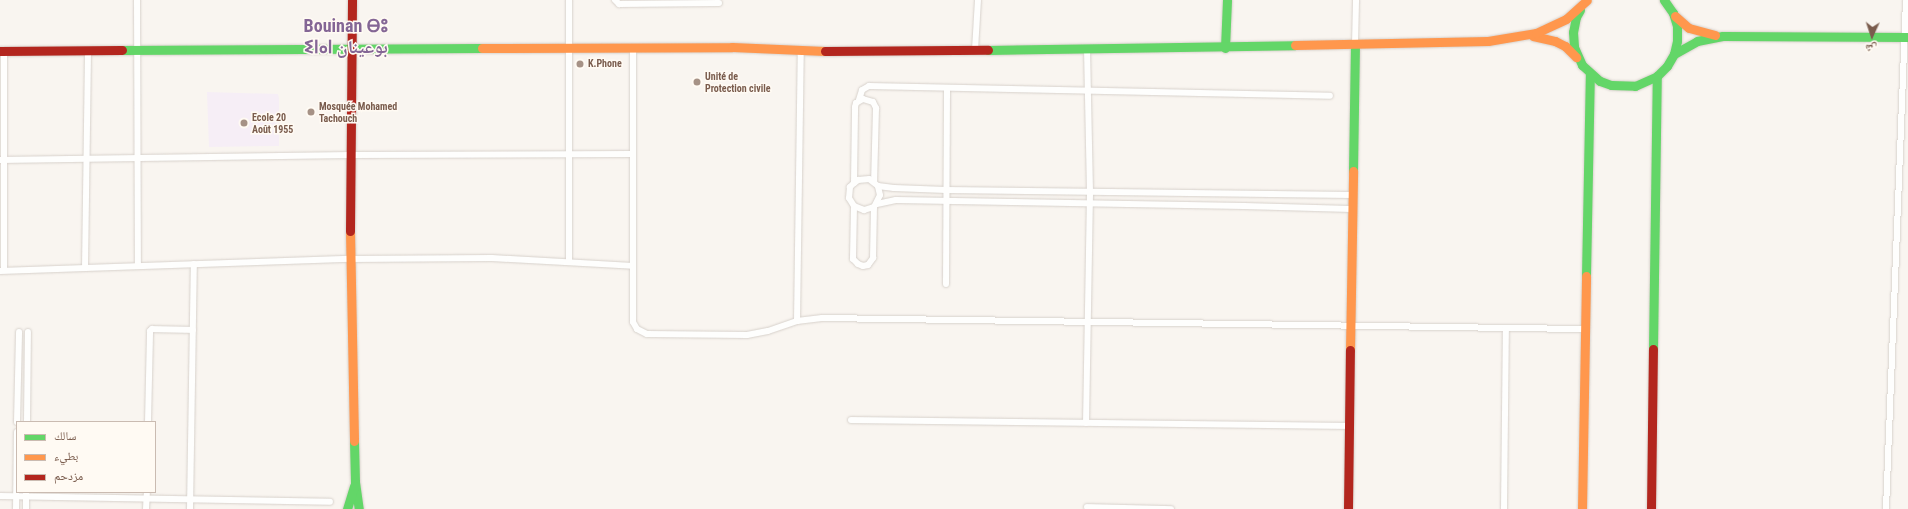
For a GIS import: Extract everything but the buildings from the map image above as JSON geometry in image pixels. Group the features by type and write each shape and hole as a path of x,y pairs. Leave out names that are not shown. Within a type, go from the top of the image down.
{"main road":[{"path":"352,0 350,259 355,482 360,509"},
{"path":"1225,48 1227,0"},
{"path":"1664,0 1673,13 1689,28 1723,36"},
{"path":"1525,36 1556,25 1585,2"},
{"path":"1579,60 1574,47 1573,32 1576,18 1585,2"},
{"path":"2,51 732,47 847,52 1225,48 1355,45 1471,42 1535,36 1555,41 1573,52 1590,74 1611,85 1623,87 1635,86 1657,76 1667,66 1674,54 1677,41 1677,26 1673,13"},
{"path":"1674,54 1698,41 1723,36 1907,37"},
{"path":"1348,509 1351,210 1355,45"},
{"path":"1582,509 1590,74"},
{"path":"1651,509 1657,76"},
{"path":"347,509 355,482"}],"street":[{"path":"137,0 138,266"},
{"path":"569,0 569,262"},
{"path":"615,0 619,4 680,1 719,3"},
{"path":"975,50 978,0"},
{"path":"1355,45 1356,0"},
{"path":"1886,509 1907,37 1906,0"},
{"path":"633,48 633,322 636,329 643,333 747,335 768,331 797,321 828,318 1585,329"},
{"path":"1086,423 1090,204 1087,49"},
{"path":"85,268 88,50"},
{"path":"797,321 801,50"},
{"path":"2,51 2,271 350,259 492,258 633,266"},
{"path":"854,183 855,107 862,90 870,86 1330,96"},
{"path":"946,284 947,88"},
{"path":"859,100 869,100 873,102 876,108 876,184 880,195 876,206 873,258 871,262 863,266 858,264 853,259 854,206 849,198 850,187 854,183 864,179 876,184 894,188 946,190 1352,195"},
{"path":"2,160 351,155 633,154"},
{"path":"1244,206 1245,193"},
{"path":"854,206 864,210 896,200 1244,206 1351,210"},
{"path":"190,509 194,264"},
{"path":"1504,509 1506,328"},
{"path":"148,421 150,331 152,329 193,330"},
{"path":"17,421 19,332"},
{"path":"27,421 28,332"},
{"path":"851,420 1349,426"},
{"path":"16,493 16,509"},
{"path":"146,493 146,509"},
{"path":"0,496 16,497 26,494 146,500 330,502"},
{"path":"26,494 26,509"},
{"path":"1088,507 1171,509"}],"shaded area":[{"name":"Ecole 20 Août 1955","path":"207,92 278,94 279,146 209,147"}],"traffic: fast":[{"path":"1225,48 1227,0"},
{"path":"1580,10 1576,17 1573,32 1574,47 1582,65 1600,81 1611,85 1635,86 1657,76 1667,66 1674,54 1677,41 1677,26 1673,13 1664,0"},
{"path":"1674,54 1697,41 1723,36 1908,37"},
{"path":"988,50 1295,45"},
{"path":"1353,171 1355,45"},
{"path":"122,50 482,48"},
{"path":"1586,276 1590,74"},
{"path":"1653,349 1657,76"},
{"path":"354,441 355,482 359,509"},
{"path":"347,509 354,486"}],"traffic: slow":[{"path":"1295,45 1488,41 1536,33 1566,19 1587,0"},
{"path":"1675,16 1689,28 1715,35"},
{"path":"1533,36 1555,41 1565,46 1576,57"},
{"path":"482,48 732,47 825,51"},
{"path":"1350,350 1353,171"},
{"path":"350,231 354,441"},
{"path":"1582,509 1586,276"}],"traffic: jam":[{"path":"350,231 352,0"},
{"path":"0,51 122,50"},
{"path":"825,51 988,50"},
{"path":"1651,509 1653,349"},
{"path":"1348,509 1350,350"}],"place":[{"name":"K.Phone","path":"580,64"},
{"name":"Unité de Protection civile","path":"697,82"},
{"name":"Mosquée Mohamed Tachouch","path":"311,112"},
{"name":"Ecole 20 Août 1955","path":"244,123"}],"district":[{"name":"Bouinan ⴱⵓ ⵉⵏⴰⵏ بوعينان","path":"346,37"}]}
